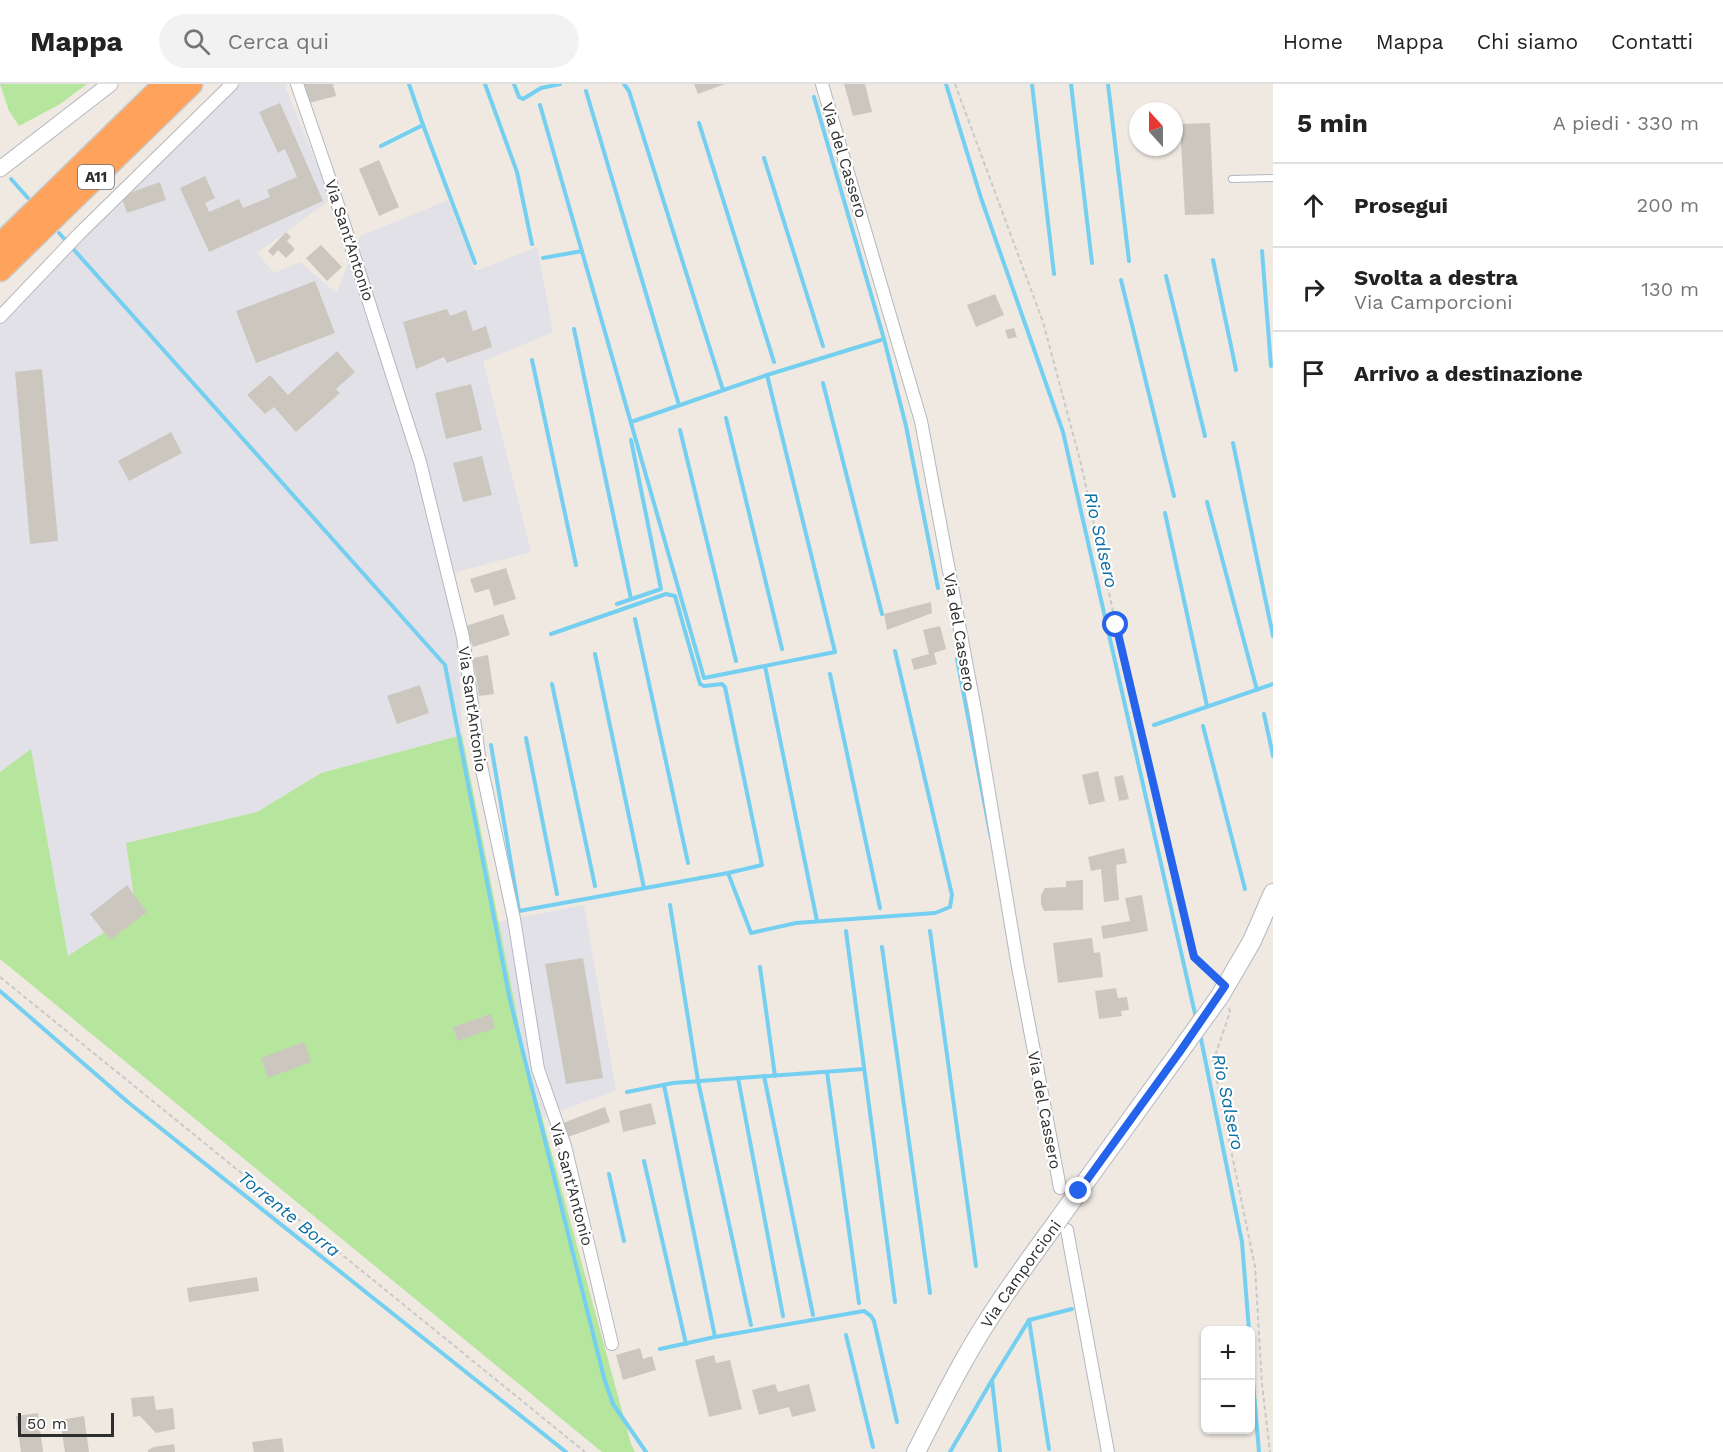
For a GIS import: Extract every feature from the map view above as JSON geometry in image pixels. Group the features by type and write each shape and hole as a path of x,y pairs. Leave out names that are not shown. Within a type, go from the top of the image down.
{"highway":[{"name":"A11","path":"0,245 165,84"},
{"name":"A11","path":"0,270 191,84"}],"main road":[{"name":"Via Camporcioni","path":"916,1452 953,1379 992,1313 1061,1226 1079,1191 1222,991 1252,941 1273,893"}],"street":[{"path":"0,169 110,84"},
{"path":"0,316 70,243 232,84"},
{"name":"Via Sant'Antonio","path":"297,84 420,462 463,637 479,756 514,919 538,1069 565,1146 612,1344"},
{"name":"Via del Cassero","path":"822,84 921,421 976,715 1018,967 1060,1188"},
{"path":"1061,1226 1108,1452"}],"lane":[{"path":"1232,179 1273,178"}],"path":[{"path":"955,84 1043,322 1081,464 1116,625 1194,957 1222,991 1230,1012 1213,1062 1255,1267 1262,1384 1270,1452"},
{"path":"0,977 585,1452"}],"shaded area":[{"path":"234,84 284,84 331,199 257,253 274,273 300,262 336,293 360,236 448,200 475,271 537,247 553,332 483,361 531,552 442,576 458,641 462,735 321,773 257,812 126,843 136,911 68,957 31,750 0,772 0,321"},
{"path":"584,905 616,1090 542,1118 524,1051 498,922"}],"green space":[{"path":"0,84 87,84 60,104 19,126 9,111"},
{"path":"462,735 524,1051 635,1452 602,1452 0,959 0,772 31,749 68,956 136,911 126,843 257,812 321,773"}],"building":[{"path":"304,84 333,84 336,96 309,103"},
{"path":"694,84 725,84 698,94"},
{"path":"844,84 865,84 872,112 853,116"},
{"path":"280,103 323,201 209,252 180,188 205,176 215,198 205,203 209,212 239,199 243,208 270,197 267,190 297,177 285,149 278,153 259,112"},
{"path":"1210,123 1214,214 1185,215 1182,156 1183,124"},
{"path":"379,160 399,207 379,216 359,169"},
{"path":"160,182 166,200 127,213 121,196"},
{"path":"286,232 291,237 287,241 295,249 286,258 278,250 273,256 268,251"},
{"path":"321,245 342,267 327,281 306,258"},
{"path":"315,281 335,333 256,363 236,311"},
{"path":"995,294 1004,315 976,327 967,305"},
{"path":"447,309 450,316 466,310 473,331 486,326 492,347 447,363 444,357 416,369 403,322"},
{"path":"1014,328 1017,337 1008,339 1005,330"},
{"path":"337,351 355,372 336,389 340,393 296,432 274,407 265,414 247,395 270,375 288,395"},
{"path":"42,369 58,541 30,544 15,372"},
{"path":"471,384 482,430 446,439 435,393"},
{"path":"171,432 182,453 129,481 118,461"},
{"path":"482,456 492,495 463,502 453,463"},
{"path":"506,568 516,599 494,606 489,589 475,593 470,579"},
{"path":"931,602 932,613 887,630 884,614"},
{"path":"503,614 510,635 473,647 466,626"},
{"path":"940,626 946,649 934,653 937,664 914,670 911,659 929,654 923,630"},
{"path":"488,655 494,694 479,696 473,658"},
{"path":"420,685 429,713 397,724 387,696"},
{"path":"1098,771 1105,801 1089,805 1082,775"},
{"path":"1123,775 1129,799 1119,801 1114,777"},
{"path":"1124,848 1127,863 1116,865 1119,900 1104,902 1101,869 1091,871 1088,857"},
{"path":"1083,880 1083,910 1044,911 1041,895 1045,888 1066,887 1066,881"},
{"path":"127,885 147,912 110,940 90,914"},
{"path":"1142,895 1148,931 1103,939 1101,926 1130,921 1125,898"},
{"path":"1092,938 1094,953 1100,952 1103,977 1058,983 1053,943"},
{"path":"583,958 603,1078 566,1084 545,964"},
{"path":"1116,988 1118,998 1127,997 1129,1010 1121,1011 1122,1016 1099,1019 1095,991"},
{"path":"491,1014 495,1028 458,1041 453,1027"},
{"path":"304,1042 311,1062 268,1078 261,1058"},
{"path":"651,1103 656,1124 623,1132 619,1111"},
{"path":"605,1107 610,1122 568,1137 563,1123"},
{"path":"257,1277 259,1291 189,1302 187,1288"},
{"path":"640,1348 643,1359 652,1356 656,1370 623,1380 616,1355"},
{"path":"714,1355 716,1363 730,1360 742,1409 709,1417 695,1360"},
{"path":"775,1384 778,1392 809,1384 816,1411 792,1417 789,1407 759,1415 752,1390"},
{"path":"154,1396 156,1410 173,1408 175,1429 156,1433 140,1416 133,1417 131,1398"},
{"path":"38,1413 43,1452 21,1452 16,1416"},
{"path":"84,1416 89,1452 65,1452 60,1420"},
{"path":"282,1438 284,1452 254,1452 252,1442"},
{"path":"174,1444 175,1452 148,1452 154,1447"}],"waterway":[{"path":"409,84 475,263"},
{"path":"485,84 517,172 532,244"},
{"path":"514,84 519,97 523,99 541,88 560,84"},
{"path":"624,84 629,91 723,390"},
{"name":"Rio Salsero","path":"946,84 981,198 1063,432 1196,1018"},
{"path":"1032,84 1054,274"},
{"path":"1071,84 1092,263"},
{"path":"1108,84 1129,261"},
{"path":"586,91 679,405"},
{"path":"814,97 884,339 906,426 938,588"},
{"path":"540,105 704,678 835,652 767,375"},
{"path":"699,123 774,362"},
{"path":"381,146 423,125"},
{"path":"764,158 823,346"},
{"path":"11,179 28,198"},
{"path":"59,233 445,665 510,1000 604,1378 613,1404 646,1452"},
{"path":"543,258 582,251"},
{"path":"1262,251 1271,366"},
{"path":"1213,260 1236,370"},
{"path":"1166,276 1205,436"},
{"path":"1121,280 1174,496"},
{"path":"574,329 631,599"},
{"path":"631,422 767,375 884,339"},
{"path":"532,360 576,565"},
{"path":"823,383 882,614"},
{"path":"726,418 782,649"},
{"path":"680,430 736,661"},
{"path":"617,604 661,589 631,440"},
{"path":"1233,443 1273,636"},
{"path":"1207,502 1257,690"},
{"path":"1165,513 1207,706"},
{"path":"551,634 666,594 675,596 700,684 704,686 722,684 725,687 762,865 728,873"},
{"path":"635,619 688,863"},
{"path":"491,745 519,911 728,873 751,933 796,923 935,913 950,907 952,895 895,651"},
{"path":"595,654 644,888"},
{"path":"957,659 991,838"},
{"path":"765,666 817,921"},
{"path":"830,674 880,908"},
{"path":"552,684 595,886"},
{"path":"1154,725 1273,684"},
{"path":"1264,714 1273,756"},
{"path":"1203,726 1245,889"},
{"path":"526,738 557,894"},
{"path":"670,905 698,1081 751,1325"},
{"path":"846,931 895,1302"},
{"path":"930,931 976,1266"},
{"path":"882,947 930,1293"},
{"path":"760,967 775,1076"},
{"name":"Torrente Borra","path":"0,991 129,1103 566,1452"},
{"name":"Rio Salsero","path":"1200,1034 1242,1242 1249,1326"},
{"path":"627,1092 673,1083 864,1069"},
{"path":"827,1072 859,1303"},
{"path":"764,1076 813,1315"},
{"path":"738,1078 783,1316"},
{"path":"664,1085 715,1337"},
{"path":"644,1161 686,1344"},
{"path":"609,1174 624,1241"},
{"path":"950,1452 1029,1320 1072,1309"},
{"path":"660,1349 864,1311 874,1321 897,1422"},
{"path":"1029,1320 1049,1449"},
{"path":"846,1335 873,1447"},
{"name":"Rio Salsero","path":"1253,1380 1259,1452"},
{"path":"992,1381 1000,1452"}],"route":[{"path":"1079,1191 1225,986 1194,957 1116,625"}]}
